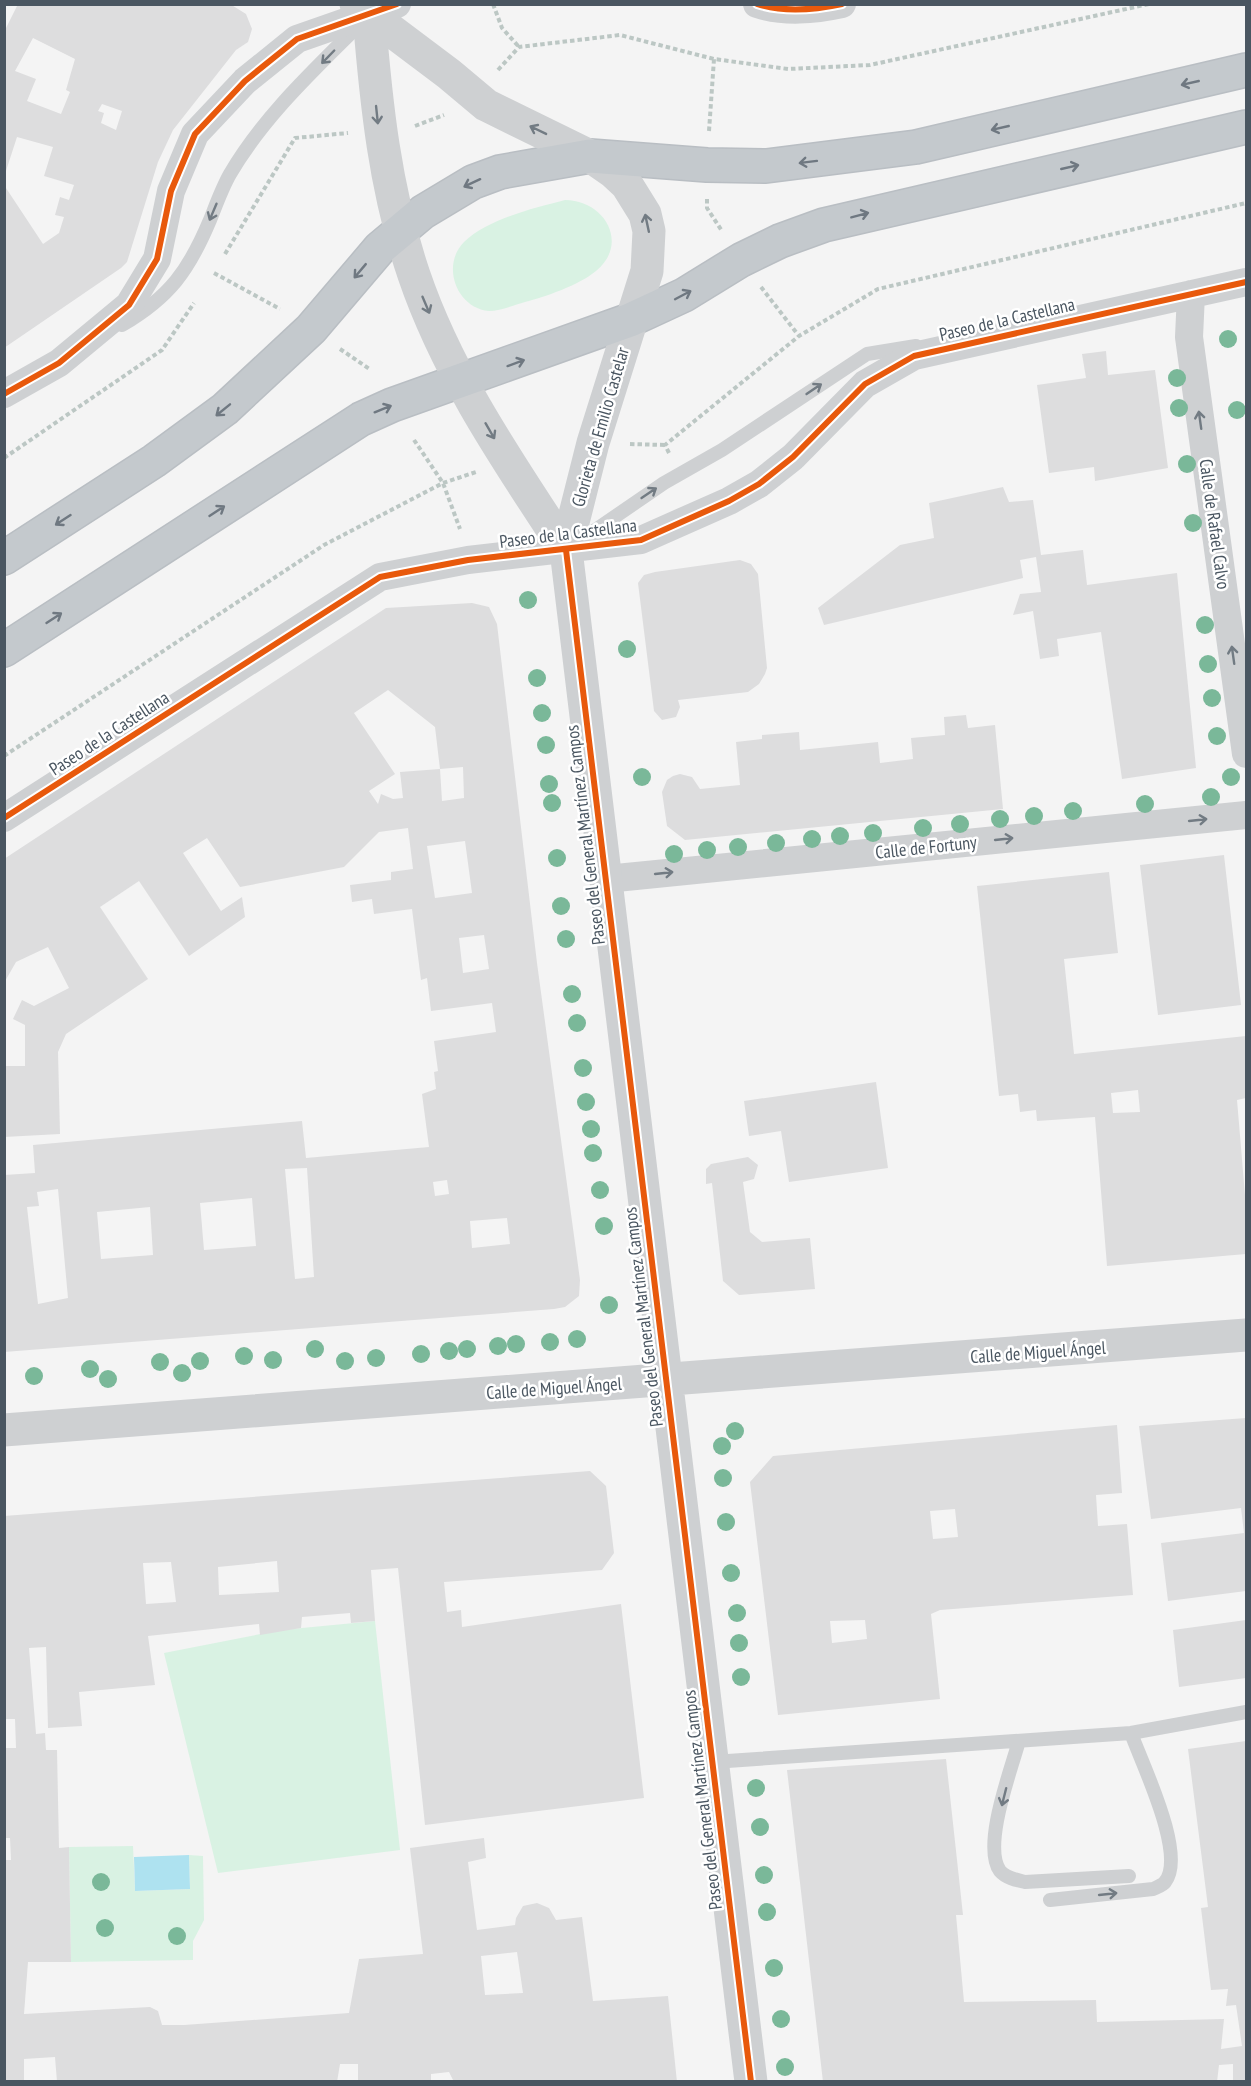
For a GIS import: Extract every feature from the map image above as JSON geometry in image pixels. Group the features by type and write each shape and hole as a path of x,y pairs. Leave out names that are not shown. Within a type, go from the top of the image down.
{"highway":[{"path":"4,558 154,461 225,409 311,329 380,248 431,207 473,182 523,167 590,156 707,165 766,166 916,147 1246,70"},
{"path":"630,320 684,295 741,260 780,241 860,215 1246,127"},
{"name":"Glorieta de Emilio Castelar","path":"460,381 630,320"},
{"path":"4,650 360,419 460,381"}],"street":[{"path":"757,4 770,9 798,10 842,4"},
{"path":"4,394 59,363 129,305 157,259 171,191 195,134 245,81 297,39 374,8"},
{"name":"Glorieta de Emilio Castelar","path":"374,8 486,105 590,156 627,185 645,214 649,231 647,271 593,443 566,550"},
{"name":"Glorieta de Emilio Castelar","path":"374,8 379,130 401,230 414,275 460,381 507,461 566,550"},
{"name":"Paseo de la Castellana","path":"4,818 380,577 468,560 640,540 729,501 759,484 793,457 865,384 884,371 914,356 1246,282"},
{"name":"Calle de Rafael Calvo","path":"1191,294 1189,337 1246,754"},
{"name":"Paseo del General Martínez Campos","path":"566,550 751,2082"},
{"name":"Calle de Fortuny","path":"606,879 1246,815"},
{"name":"Calle de Miguel Ángel","path":"4,1430 1246,1335"}],"lane":[{"path":"59,363 150,309 175,285 196,254 229,175 273,112 374,8"},
{"path":"566,550 867,354 894,348 966,343"},
{"path":"713,1762 1131,1733 1246,1712"},
{"path":"1050,1900 1154,1889 1165,1883 1171,1868 1172,1853 1166,1829 1131,1733"},
{"path":"1019,1741 993,1841 994,1858 1001,1872 1012,1879 1025,1882 1129,1876"}],"path":[{"path":"493,4 502,28 519,48"},
{"path":"496,71 519,48 620,35 714,59 788,69 870,65 1149,4"},
{"path":"714,59 707,165 707,208 741,260 799,336"},
{"path":"421,125 450,111"},
{"path":"680,474 665,445 799,336 878,289 1246,204"},
{"path":"214,273 280,309"},
{"path":"339,349 371,370"},
{"path":"414,440 443,483 459,523"},
{"path":"4,458 11,453"},
{"path":"4,756 324,545 443,483"}],"green space":[{"path":"565,200 591,207 608,225 611,248 606,260 596,271 562,290 502,309 489,311 468,302 461,294 453,273 457,251 464,242 498,221"},
{"path":"375,1621 400,1850 218,1873 164,1653 281,1630"},
{"path":"133,1846 135,1891 190,1889 189,1855 203,1856 204,1920 193,1941 193,1960 71,1962 69,1847"}],"water":[{"path":"189,1855 190,1889 135,1891 134,1857"}],"building":[{"path":"18,4 230,4 246,14 252,29 248,42 236,50 173,130 158,162 127,262 4,348 4,185 43,244 59,233 64,217 55,215 60,197 69,200 74,185 44,176 53,147 17,137 5,174 5,30","holes":["33,38 75,59 66,90 70,92 61,114 27,101 36,79 15,71","102,104 122,111 116,130 101,123 104,113 98,111"]},
{"path":"1106,351 1108,375 1155,370 1168,468 1095,481 1094,467 1049,473 1037,385 1086,378 1082,354"},
{"path":"1003,487 1009,502 1033,500 1041,555 1083,550 1087,585 1177,573 1196,768 1122,779 1101,632 1057,639 1059,656 1040,659 1033,611 1013,615 1020,594 1041,592 1036,557 1020,560 1023,578 824,625 818,608 900,545 934,538 929,503"},
{"path":"740,560 751,564 758,574 767,668 765,674 759,684 748,692 678,700 680,707 676,717 662,720 654,711 638,583 644,575 655,572"},
{"path":"472,603 489,607 497,624 537,963 580,1280 579,1296 565,1307 554,1309 4,1352 4,1175 35,1173 33,1145 302,1121 306,1158 429,1147 422,1094 436,1089 434,1072 438,1071 434,1041 496,1032 492,1003 431,1011 427,978 421,980 412,909 374,914 372,899 352,902 350,885 391,880 391,872 413,869 408,828 379,832 344,867 240,887 207,838 183,853 221,911 242,897 245,917 189,956 139,881 100,907 148,979 66,1034 58,1052 60,1134 4,1137 4,1066 25,1066 25,1025 13,1019 22,1000 34,1006 69,988 48,947 16,962 4,983 4,859 386,608","holes":["388,690 435,727 440,769 400,772 403,798 393,799 381,794 378,804 369,791 395,774 354,713","463,767 464,798 442,801 440,769","465,841 472,893 435,898 427,846","484,935 489,969 463,973 459,938","307,1168 314,1277 295,1279 285,1169","447,1180 449,1194 435,1196 433,1182","58,1189 68,1298 38,1304 27,1207 39,1206 37,1192","252,1198 256,1246 204,1250 200,1203","150,1207 153,1255 101,1259 97,1212","507,1218 510,1244 472,1248 470,1221"]},
{"path":"966,715 968,728 995,725 1003,809 685,840 667,826 662,792 667,780 673,776 680,774 692,777 700,789 740,785 736,742 762,739 762,735 799,732 800,750 878,742 880,763 913,759 911,738 945,735 944,717"},
{"path":"1224,855 1241,1005 1158,1015 1140,865"},
{"path":"1109,872 1118,953 1064,959 1074,1054 1246,1036 1246,1098 1237,1100 1246,1207 1246,1254 1107,1266 1095,1117 1037,1121 1036,1110 1020,1112 1018,1094 999,1096 977,886","holes":["1138,1090 1140,1112 1113,1113 1111,1093"]},
{"path":"876,1082 888,1168 789,1182 781,1131 749,1136 744,1101"},
{"path":"748,1157 758,1165 754,1179 743,1182 750,1232 762,1242 810,1238 815,1289 739,1295 723,1281 712,1183 706,1184 706,1169 711,1164"},
{"path":"1246,1418 1246,1591 1168,1601 1161,1543 1244,1533 1241,1508 1151,1519 1139,1426"},
{"path":"1117,1425 1122,1493 1096,1495 1098,1526 1127,1524 1133,1595 940,1610 931,1614 940,1699 778,1715 750,1482 773,1456","holes":["955,1509 958,1537 933,1539 930,1511","865,1620 867,1639 832,1643 830,1621"]},
{"path":"590,1471 606,1486 614,1553 602,1570 444,1582 447,1612 461,1610 462,1627 621,1604 644,1798 425,1825 398,1568 371,1570 375,1621 351,1623 350,1613 302,1617 301,1628 260,1635 259,1624 148,1636 155,1685 79,1692 82,1726 48,1728 46,1647 29,1648 36,1734 45,1733 46,1750 57,1750 59,1848 69,1847 71,1962 28,1962 24,2014 150,2007 158,2011 162,2025 184,2025 349,2013 359,1959 423,1954 410,1848 484,1838 486,1858 468,1862 477,1930 515,1925 523,1906 537,1903 549,1908 556,1920 582,1917 593,2001 668,1996 677,2082 454,2082 449,2072 431,2074 431,2082 358,2082 358,2064 340,2064 337,2082 57,2082 55,2057 24,2059 24,2082 4,2082 4,1860 11,1860 10,1838 4,1838 4,1748 16,1748 15,1719 4,1719 4,1516","holes":["277,1561 279,1592 219,1595 218,1567","171,1562 176,1602 146,1604 143,1563","517,1952 523,1993 485,1995 481,1956"]},
{"path":"1246,1620 1246,1678 1179,1687 1173,1630"},
{"path":"1246,1741 1246,2082 1233,2082 1233,2064 1219,2065 1217,2082 823,2082 787,1770 946,1759 963,1915 956,1915 964,2002 1096,2000 1097,2022 1224,2019 1221,2049 1242,2046 1236,2005 1226,2006 1228,1989 1211,1990 1201,1908 1208,1907 1188,1749"}],"cycle path":[{"path":"4,394 59,363 129,305 157,259 171,191 195,134 245,81 297,39 397,4"},
{"path":"757,4 778,9 800,10 842,4"},
{"path":"4,818 380,577 468,560 641,540 729,501 759,484 793,457 865,384 914,356 1246,282"},
{"path":"566,550 751,2082"}]}
